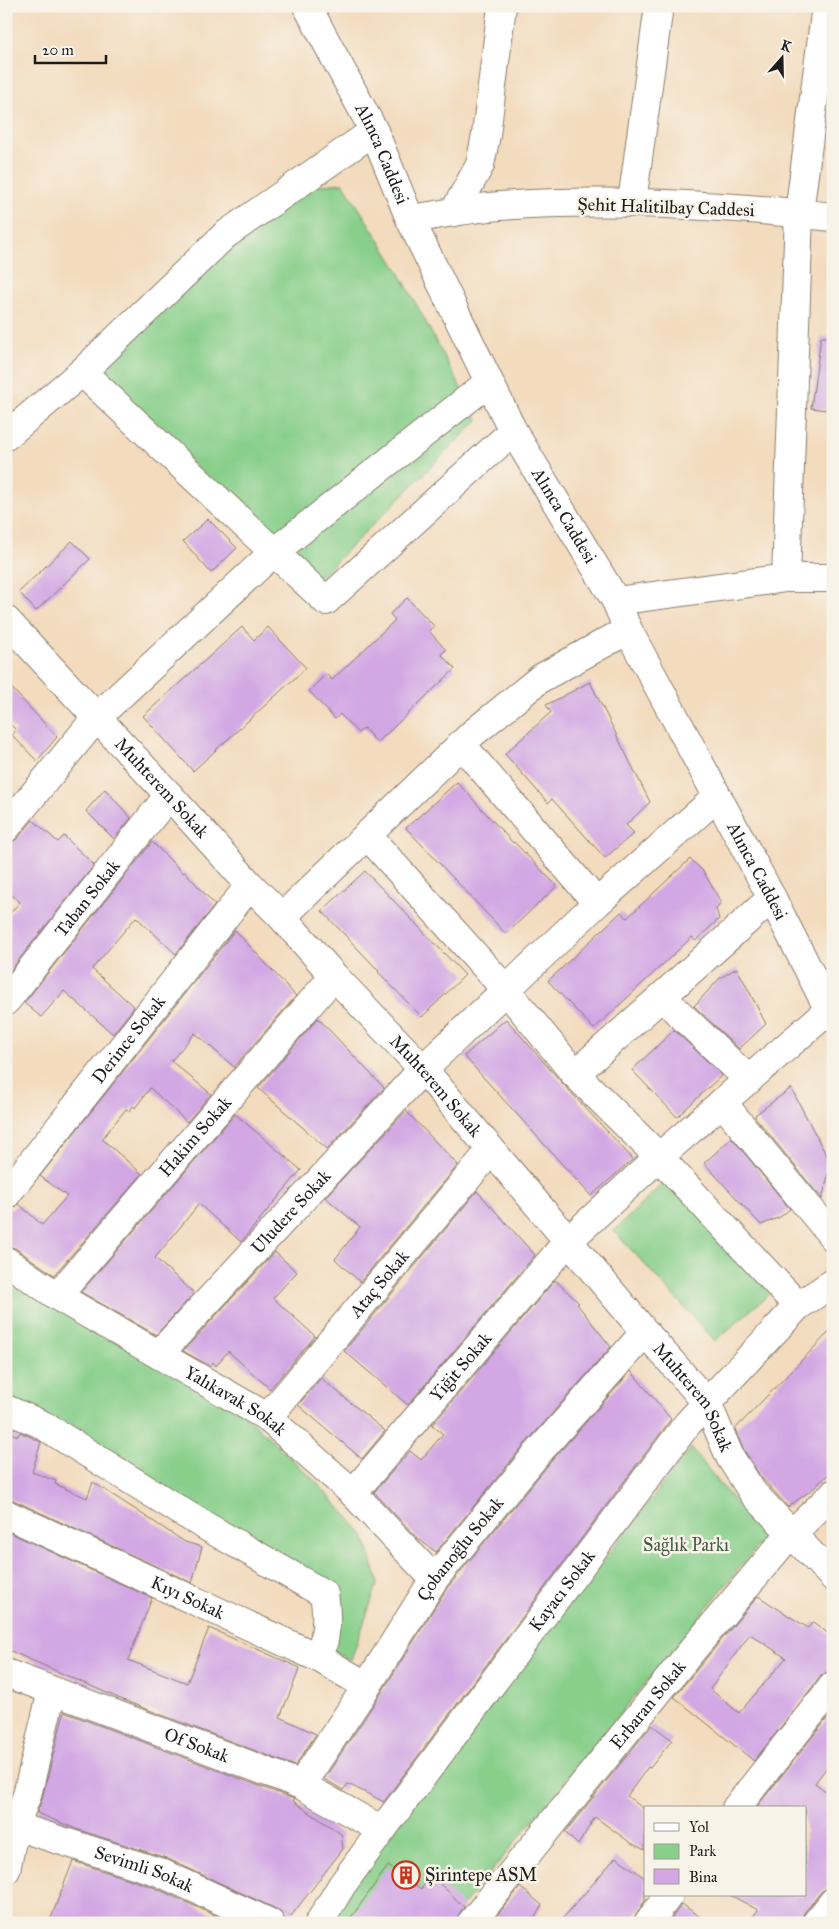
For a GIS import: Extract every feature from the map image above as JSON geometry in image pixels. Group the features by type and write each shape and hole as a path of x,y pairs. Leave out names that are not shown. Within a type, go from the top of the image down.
{"street":[{"name":"Alınca Caddesi","path":"307,6 374,131 410,219 488,383 513,431 616,601 628,630 772,898 831,1014"},
{"path":"454,212 480,165 486,135 502,6"},
{"path":"632,202 659,6"},
{"path":"786,578 799,213 826,6"},
{"path":"6,436 82,372 226,235 374,131"},
{"name":"Şehit Halitilbay Caddesi","path":"410,219 497,206 582,202 632,202 833,217"},
{"path":"82,372 326,601 513,431"},
{"path":"6,828 97,717 274,552 488,383"},
{"path":"616,601 786,578 833,578"},
{"path":"282,916 461,744 541,678 628,630"},
{"name":"Muhterem Sokak","path":"11,634 97,717 250,885 282,916 334,976 423,1069 644,1332 707,1403 730,1457 753,1493 833,1577"},
{"path":"461,744 597,903"},
{"name":"Taban Sokak","path":"6,1000 169,795"},
{"name":"Uludere Sokak","path":"159,1354 423,1069 597,903 717,797"},
{"path":"367,835 506,990 575,1074 659,1157 798,1306"},
{"name":"Derince Sokak","path":"6,1195 250,885"},
{"path":"575,1074 772,898"},
{"name":"Hakim Sokak","path":"57,1296 334,976"},
{"path":"662,997 749,1080"},
{"name":"Yiğit Sokak","path":"353,1493 568,1241 722,1102 831,1014"},
{"path":"722,1102 833,1237"},
{"name":"Ataç Sokak","path":"267,1418 491,1150"},
{"name":"Yalıkavak Sokak","path":"6,1261 57,1296 267,1418 353,1493 434,1579"},
{"name":"Kayacı Sokak","path":"319,1923 342,1886 382,1830 682,1431 798,1306 833,1283"},
{"name":"Çobanoğlu Sokak","path":"301,1785 367,1686 434,1579 536,1455 644,1332"},
{"path":"6,1409 41,1424 195,1520 324,1594 327,1611 326,1634 319,1658"},
{"name":"Erbaran Sokak","path":"471,1923 689,1654 792,1533 833,1494"},
{"name":"Kıyı Sokak","path":"6,1514 319,1658 367,1686"},
{"name":"Of Sokak","path":"6,1673 301,1785 382,1830"},
{"path":"738,1806 833,1686"},
{"path":"6,1870 15,1826 27,1795 52,1691"},
{"name":"Sevimli Sokak","path":"15,1826 158,1872 270,1923"},
{"path":"648,1923 668,1896"},
{"path":"816,1923 833,1902"}],"green space":[{"path":"343,183 398,270 478,420 315,582 99,372 291,188"},
{"path":"668,1178 774,1290 715,1341 614,1231"},
{"path":"6,1276 243,1413 315,1481 364,1535 378,1582 351,1660 331,1650 332,1596 6,1414"},
{"name":"Sağlık Parkı","path":"691,1448 764,1538 449,1923 320,1923"}],"building":[{"path":"821,337 833,337 833,411 811,408"},
{"path":"208,519 237,548 211,573 183,541"},
{"path":"72,541 90,559 36,611 19,592"},
{"path":"407,598 434,626 429,631 446,650 441,654 455,669 377,743 364,728 358,733 340,714 335,719 309,691 326,674 332,680 395,620 390,614"},
{"path":"242,627 254,640 268,627 306,668 193,771 143,716"},
{"path":"6,682 57,737 37,761 12,735 16,730 6,720"},
{"path":"590,682 650,802 626,825 634,833 605,858 552,799 548,803 505,754 551,712 546,705"},
{"path":"457,782 513,843 557,886 506,934 406,828"},
{"path":"105,789 131,818 114,839 86,811"},
{"path":"33,820 58,842 64,836 94,865 6,976 6,918 20,902 6,890 6,843 18,838"},
{"path":"152,842 183,873 185,872 215,905 176,954 136,917 92,969 134,1007 113,1034 64,991 41,1017 24,1003"},
{"path":"690,859 703,871 721,902 716,909 719,919 695,941 692,937 594,1029 548,981 621,912 627,918"},
{"path":"365,871 465,975 422,1017 322,911"},
{"path":"235,930 296,996 234,1067 195,1033 171,1061 211,1094 187,1122 150,1088 135,1108 133,1106 129,1111 126,1109 102,1139 142,1174 54,1275 15,1248 6,1246 6,1210 12,1209 19,1204 42,1225 67,1196 40,1176"},
{"path":"737,968 766,1024 739,1049 694,1006 720,978"},
{"path":"318,1018 384,1088 327,1149 258,1088"},
{"path":"506,1019 633,1159 591,1196 464,1056"},
{"path":"674,1030 722,1075 677,1117 632,1070"},
{"path":"791,1088 831,1164 822,1199 755,1117 755,1115"},
{"path":"406,1111 458,1165 360,1282 335,1259 360,1227 325,1197"},
{"path":"235,1114 301,1170 241,1242 199,1204 155,1258 194,1293 156,1335 81,1292"},
{"path":"732,1138 790,1209 780,1217 761,1225 704,1163"},
{"path":"477,1191 535,1255 408,1405 344,1351"},
{"path":"275,1252 297,1272 273,1298 315,1336 270,1389 228,1351 216,1366 213,1362 210,1366 183,1351"},
{"path":"555,1280 579,1303 577,1304 611,1347 524,1445 436,1552 417,1538 374,1492 410,1451 421,1460 443,1434 432,1425"},
{"path":"833,1328 833,1470 814,1488 788,1507 760,1476 744,1450 735,1429"},
{"path":"631,1371 671,1419 384,1802 348,1784 343,1790 324,1779 380,1695 447,1588 548,1465"},
{"path":"321,1378 385,1431 362,1459 298,1405"},
{"path":"6,1431 18,1436 20,1432 41,1442 32,1472 56,1481 55,1484 87,1498 93,1482 185,1542 202,1547 192,1583 13,1500 6,1499"},
{"path":"6,1531 152,1598 128,1660 187,1683 209,1628 300,1668 280,1717 316,1734 295,1766 123,1700 6,1649"},
{"path":"758,1596 808,1628 813,1622 833,1637 833,1671 821,1676 754,1761 674,1697","holes":["750,1634 786,1658 739,1713 710,1689"]},
{"path":"833,1711 833,1759 815,1783 833,1797 833,1887 821,1892 804,1913 801,1923 748,1923 758,1910 732,1896 806,1896 806,1806 758,1806"},
{"path":"64,1712 294,1799 293,1801 341,1834 343,1849 291,1916 166,1858 76,1829 37,1813"},
{"path":"652,1725 672,1740 650,1768 648,1767 627,1796 644,1809 644,1850 631,1843 595,1817 578,1845 565,1832"},
{"path":"616,1857 644,1877 645,1901 636,1914 633,1923 559,1923"},
{"path":"73,1861 153,1887 232,1923 49,1923"},
{"name":"Şirintepe ASM","path":"388,1866 421,1889 431,1875 464,1907 456,1923 347,1923"},
{"path":"520,1887 542,1905 532,1923 491,1923"},
{"path":"682,1904 708,1923 668,1923"}],"place":[{"name":"Şirintepe ASM","path":"406,1875"}]}
